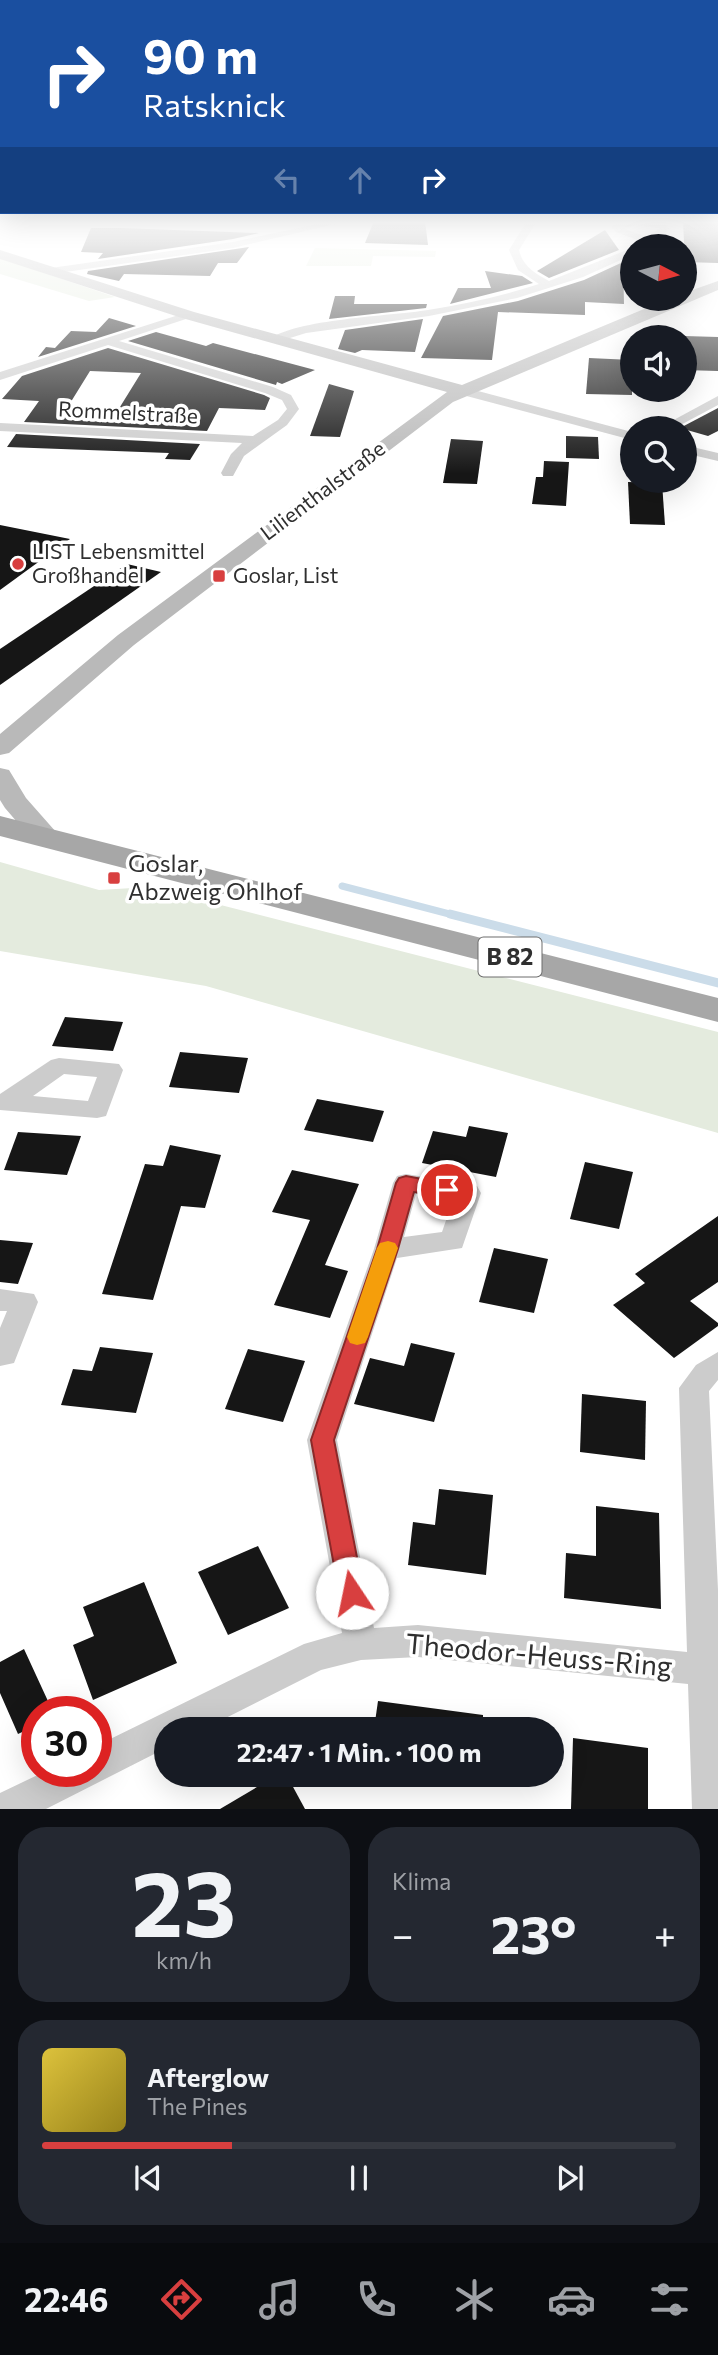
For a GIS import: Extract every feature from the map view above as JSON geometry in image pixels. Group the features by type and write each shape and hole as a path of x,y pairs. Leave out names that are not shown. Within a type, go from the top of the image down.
{"main road":[{"name":"B 82","path":"0,826 718,1010"}],"street":[{"path":"158,305 403,376 620,433"},
{"path":"274,340 304,330 468,305"},
{"name":"Lilienthalstraße","path":"1,746 126,640 440,402 652,312"},
{"path":"0,376 188,315"},
{"path":"107,341 269,390 287,398 293,409 287,421 254,440 237,455 228,473"},
{"path":"688,416 718,400"},
{"name":"Rommelstraße","path":"0,427 254,440"},
{"path":"697,452 718,457"},
{"path":"0,776 15,802 46,838"},
{"path":"361,1644 322,1440 387,1249"},
{"path":"0,1300 24,1302 4,1355 0,1355"},
{"path":"710,1809 711,1670 694,1388 706,1373 718,1364"},
{"name":"Theodor-Heuss-Ring","path":"193,1717 316,1656 361,1644 418,1642 711,1670"},
{"name":"Theodor-Heuss-Ring","path":"112,1757 154,1736"},
{"path":"7,1809 52,1787"}],"shaded area":[{"path":"0,862 99,890 150,887 718,1032 718,1133 206,986 0,951"}],"building":[{"path":"333,305 427,305 426,308 329,319"},
{"path":"496,305 585,305 585,315 498,312 492,360 421,358 443,316"},
{"path":"109,318 136,326 38,357 46,347 55,348 71,331 96,332"},
{"path":"423,319 415,352 362,350 355,353 338,349 345,330"},
{"path":"156,332 206,346 213,343 315,370 282,384 277,382 276,385 128,341"},
{"path":"697,336 718,337 718,371 697,370"},
{"path":"108,348 270,398 265,410 219,408 207,431 24,422 39,401 2,399 22,376","holes":["90,371 141,373 115,415 64,413"]},
{"path":"589,358 620,359 620,395 586,394"},
{"path":"329,384 354,391 340,437 310,436"},
{"path":"718,408 718,431 708,436 697,433 697,419"},
{"path":"16,434 200,444 190,460 165,459 169,453 7,447"},
{"path":"566,436 598,437 599,459 566,458"},
{"path":"451,439 483,441 477,484 443,483"},
{"path":"544,461 569,462 566,506 532,504 536,477 543,477"},
{"path":"629,493 663,493 665,525 630,524"},
{"name":"LIST Lebensmittel Großhandel","path":"0,525 70,539 0,590"},
{"path":"127,564 161,572 0,685 0,649"},
{"path":"65,1017 123,1022 113,1051 52,1046"},
{"path":"180,1052 248,1058 239,1093 169,1087"},
{"path":"317,1099 384,1111 373,1142 304,1130"},
{"path":"469,1126 508,1133 496,1177 422,1163 433,1131 466,1137"},
{"path":"18,1132 81,1136 67,1175 4,1170"},
{"path":"170,1145 221,1155 205,1208 181,1206 153,1300 102,1294 145,1164 163,1166"},
{"path":"585,1162 633,1172 619,1229 570,1219"},
{"path":"292,1170 359,1184 325,1265 348,1271 330,1318 274,1305 310,1220 272,1212"},
{"path":"718,1216 718,1282 690,1301 718,1323 718,1326 674,1358 613,1305 645,1283 635,1274"},
{"path":"0,1240 33,1243 18,1284 0,1282"},
{"path":"494,1248 548,1259 534,1313 479,1302"},
{"path":"411,1343 455,1353 434,1422 354,1404 370,1358 404,1366"},
{"path":"100,1347 153,1353 136,1413 61,1405 73,1369 92,1371"},
{"path":"248,1349 305,1361 283,1422 225,1409"},
{"path":"582,1394 646,1401 645,1460 580,1452"},
{"path":"439,1489 493,1495 486,1575 408,1565 413,1522 435,1525"},
{"path":"596,1506 659,1513 661,1609 564,1598 566,1553 596,1556"},
{"path":"258,1546 289,1608 228,1635 198,1572"},
{"path":"144,1582 177,1663 102,1696 92,1696 73,1645 94,1636 83,1607"},
{"path":"24,1649 46,1696 21,1696 21,1733 18,1734 0,1693 0,1662"},
{"path":"378,1701 483,1715 483,1717 376,1717"},
{"path":"573,1738 648,1748 648,1809 571,1809"},
{"path":"257,1787 293,1787 305,1809 220,1809"}],"waterway":[{"path":"342,886 457,916"},
{"path":"450,914 718,983"}],"slow traffic":[{"path":"357,1337 388,1248"}],"place":[{"name":"LIST Lebensmittel Großhandel","path":"18,564"},
{"name":"Goslar, List","path":"219,576"},
{"name":"Goslar, Abzweig Ohlhof","path":"114,878"}],"route":[{"path":"352,1593 322,1440 387,1249 406,1183 447,1190"}]}
